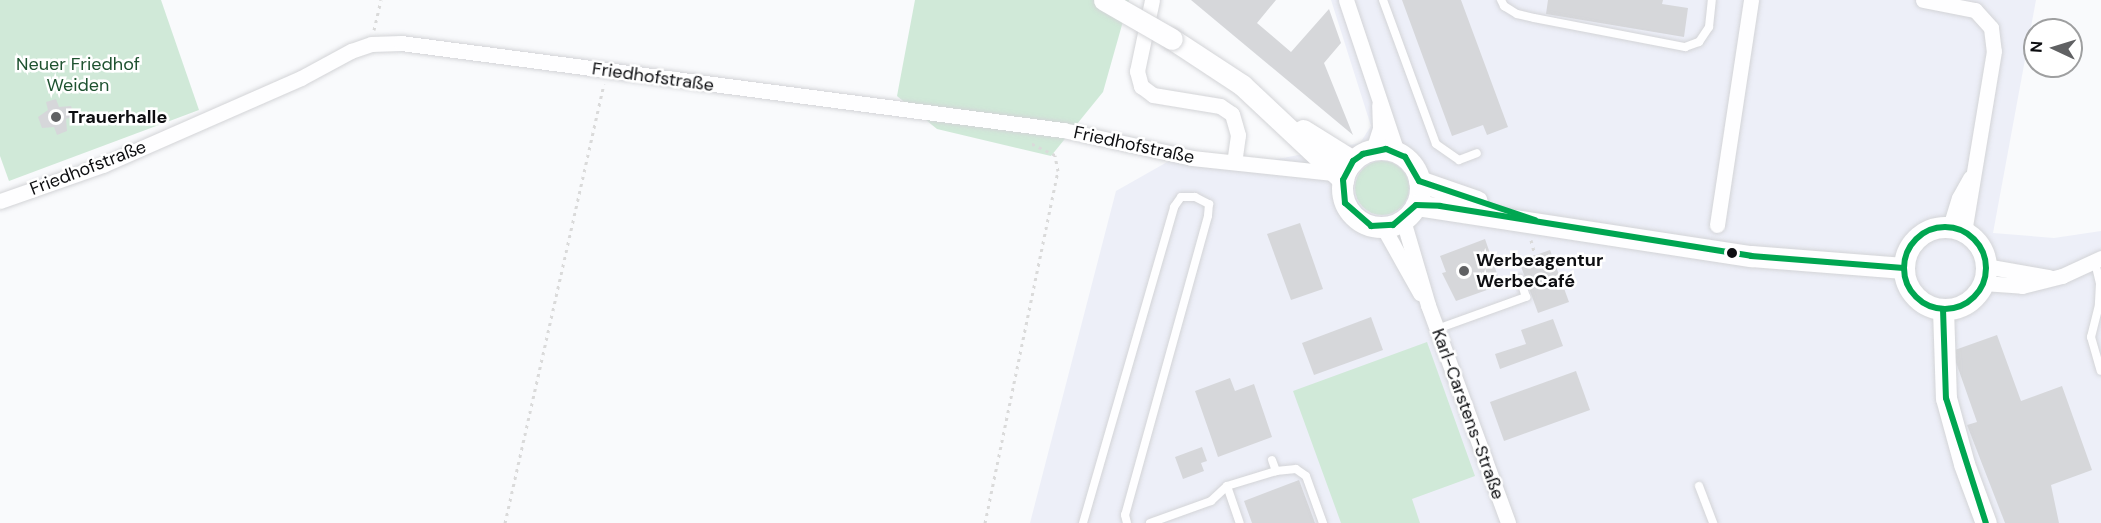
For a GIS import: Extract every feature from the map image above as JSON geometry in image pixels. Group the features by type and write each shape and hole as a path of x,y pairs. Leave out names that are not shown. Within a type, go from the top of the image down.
{"street":[{"path":"1104,0 1172,39 1242,85 1338,176 1346,203 1352,213 1371,226 1401,217 1535,220 1751,256 1904,268"},
{"path":"1152,0 1137,70 1140,86 1153,95 1220,106 1232,114 1238,135 1234,162"},
{"path":"1346,0 1397,152"},
{"path":"1718,225 1751,0"},
{"path":"1923,0 1975,10 1991,28 1994,51 1972,176 1957,230"},
{"name":"Friedhofstraße","path":"0,201 103,165 371,44 401,43 1063,130 1140,148 1338,176"},
{"path":"1373,150 1380,128 1378,90"},
{"path":"1267,108 1353,161"},
{"path":"1338,176 1353,161 1373,150 1397,152 1412,164 1419,181 1401,217"},
{"path":"1419,181 1535,220"},
{"name":"Karl-Carstens-Straße","path":"1401,217 1428,305 1508,523"},
{"path":"1936,228 1957,230 1975,241 1984,275 1967,302 1943,309 1920,301 1911,291 1904,268 1913,242 1936,228"},
{"path":"1984,275 2022,286 2052,278 2098,260"},
{"path":"1943,309 1946,398 1986,523"}],"lane":[{"path":"1383,0 1436,144 1459,160 1477,153"},
{"path":"1501,0 1518,14 1685,47 1699,42 1708,27 1713,0"},
{"path":"1084,520 1174,207 1181,197 1195,197 1209,204 1208,216 1126,519"},
{"path":"2098,260 2099,305 2091,337 2101,371"},
{"path":"1437,329 1526,297 1520,279"},
{"path":"1272,460 1276,471"},
{"path":"1150,523 1212,501 1227,486 1276,471 1296,469 1306,476 1323,523"},
{"path":"1227,486 1240,523"},
{"path":"1699,486 1713,523"}],"path":[{"path":"371,44 381,0"},
{"path":"506,523 607,71"},
{"path":"985,523 1058,171 1055,155 1044,147 1018,140"}],"shaded area":[{"path":"1331,0 2036,0 2033,18 2023,18 2023,70 1993,233 2054,238 2101,231 2101,523 1030,523 1116,191 1176,157 1232,168 1360,143 1371,126"}],"green space":[{"name":"Neuer Friedhof Weiden","path":"0,0 161,0 199,110 9,181 0,156"},
{"path":"915,0 1129,0 1103,92 1051,156 937,129 897,96"},
{"path":"1377,161 1387,161 1397,165 1405,173 1409,188 1405,203 1397,211 1387,215 1377,215 1367,211 1359,203 1355,193 1355,183 1359,173 1367,165"},
{"path":"1427,342 1475,476 1412,499 1420,523 1341,523 1293,391"}],"building":[{"path":"1191,0 1276,0 1257,23 1291,52 1329,9 1341,43 1324,63 1353,135"},
{"path":"1402,0 1461,0 1508,127 1487,135 1483,125 1452,136"},
{"path":"1548,0 1663,0 1662,4 1688,8 1684,37 1546,14"},
{"name":"Trauerhalle","path":"56,99 59,107 71,106 74,116 66,119 67,131 57,135 54,127 42,128 38,117 48,110 46,102"},
{"path":"1300,223 1323,289 1291,300 1267,234"},
{"path":"1485,239 1501,285 1456,301 1442,273 1446,272 1440,256"},
{"path":"1550,250 1569,302 1538,313 1519,261"},
{"path":"1371,317 1383,350 1314,375 1302,343"},
{"path":"1553,319 1563,346 1500,369 1495,354 1526,344 1521,330"},
{"path":"1997,335 2021,401 2062,386 2092,470 2051,485 2059,523 2005,523 1967,425 1977,422 1952,351"},
{"path":"1576,371 1590,410 1504,441 1490,402"},
{"path":"1230,378 1235,391 1254,384 1272,437 1218,457 1195,391"},
{"path":"1202,447 1207,461 1201,463 1204,471 1183,479 1175,457"},
{"path":"1299,480 1315,523 1252,523 1244,501"}],"transit line":[{"path":"1535,220 1419,181 1405,157 1386,149 1363,154 1353,161 1343,180 1345,203 1371,226 1393,225 1416,205 1440,206 1751,256 1904,268"},
{"path":"1945,227 1961,231 1974,239 1982,252 1986,268 1982,284 1974,297 1961,305 1945,309 1929,305 1916,297 1908,284 1904,268 1908,252 1916,239 1929,231 1945,227"},
{"path":"1943,309 1946,398 1986,523"}],"place":[{"name":"Trauerhalle","path":"56,117"},
{"name":"Werbeagentur WerbeCafé","path":"1464,271"}]}
